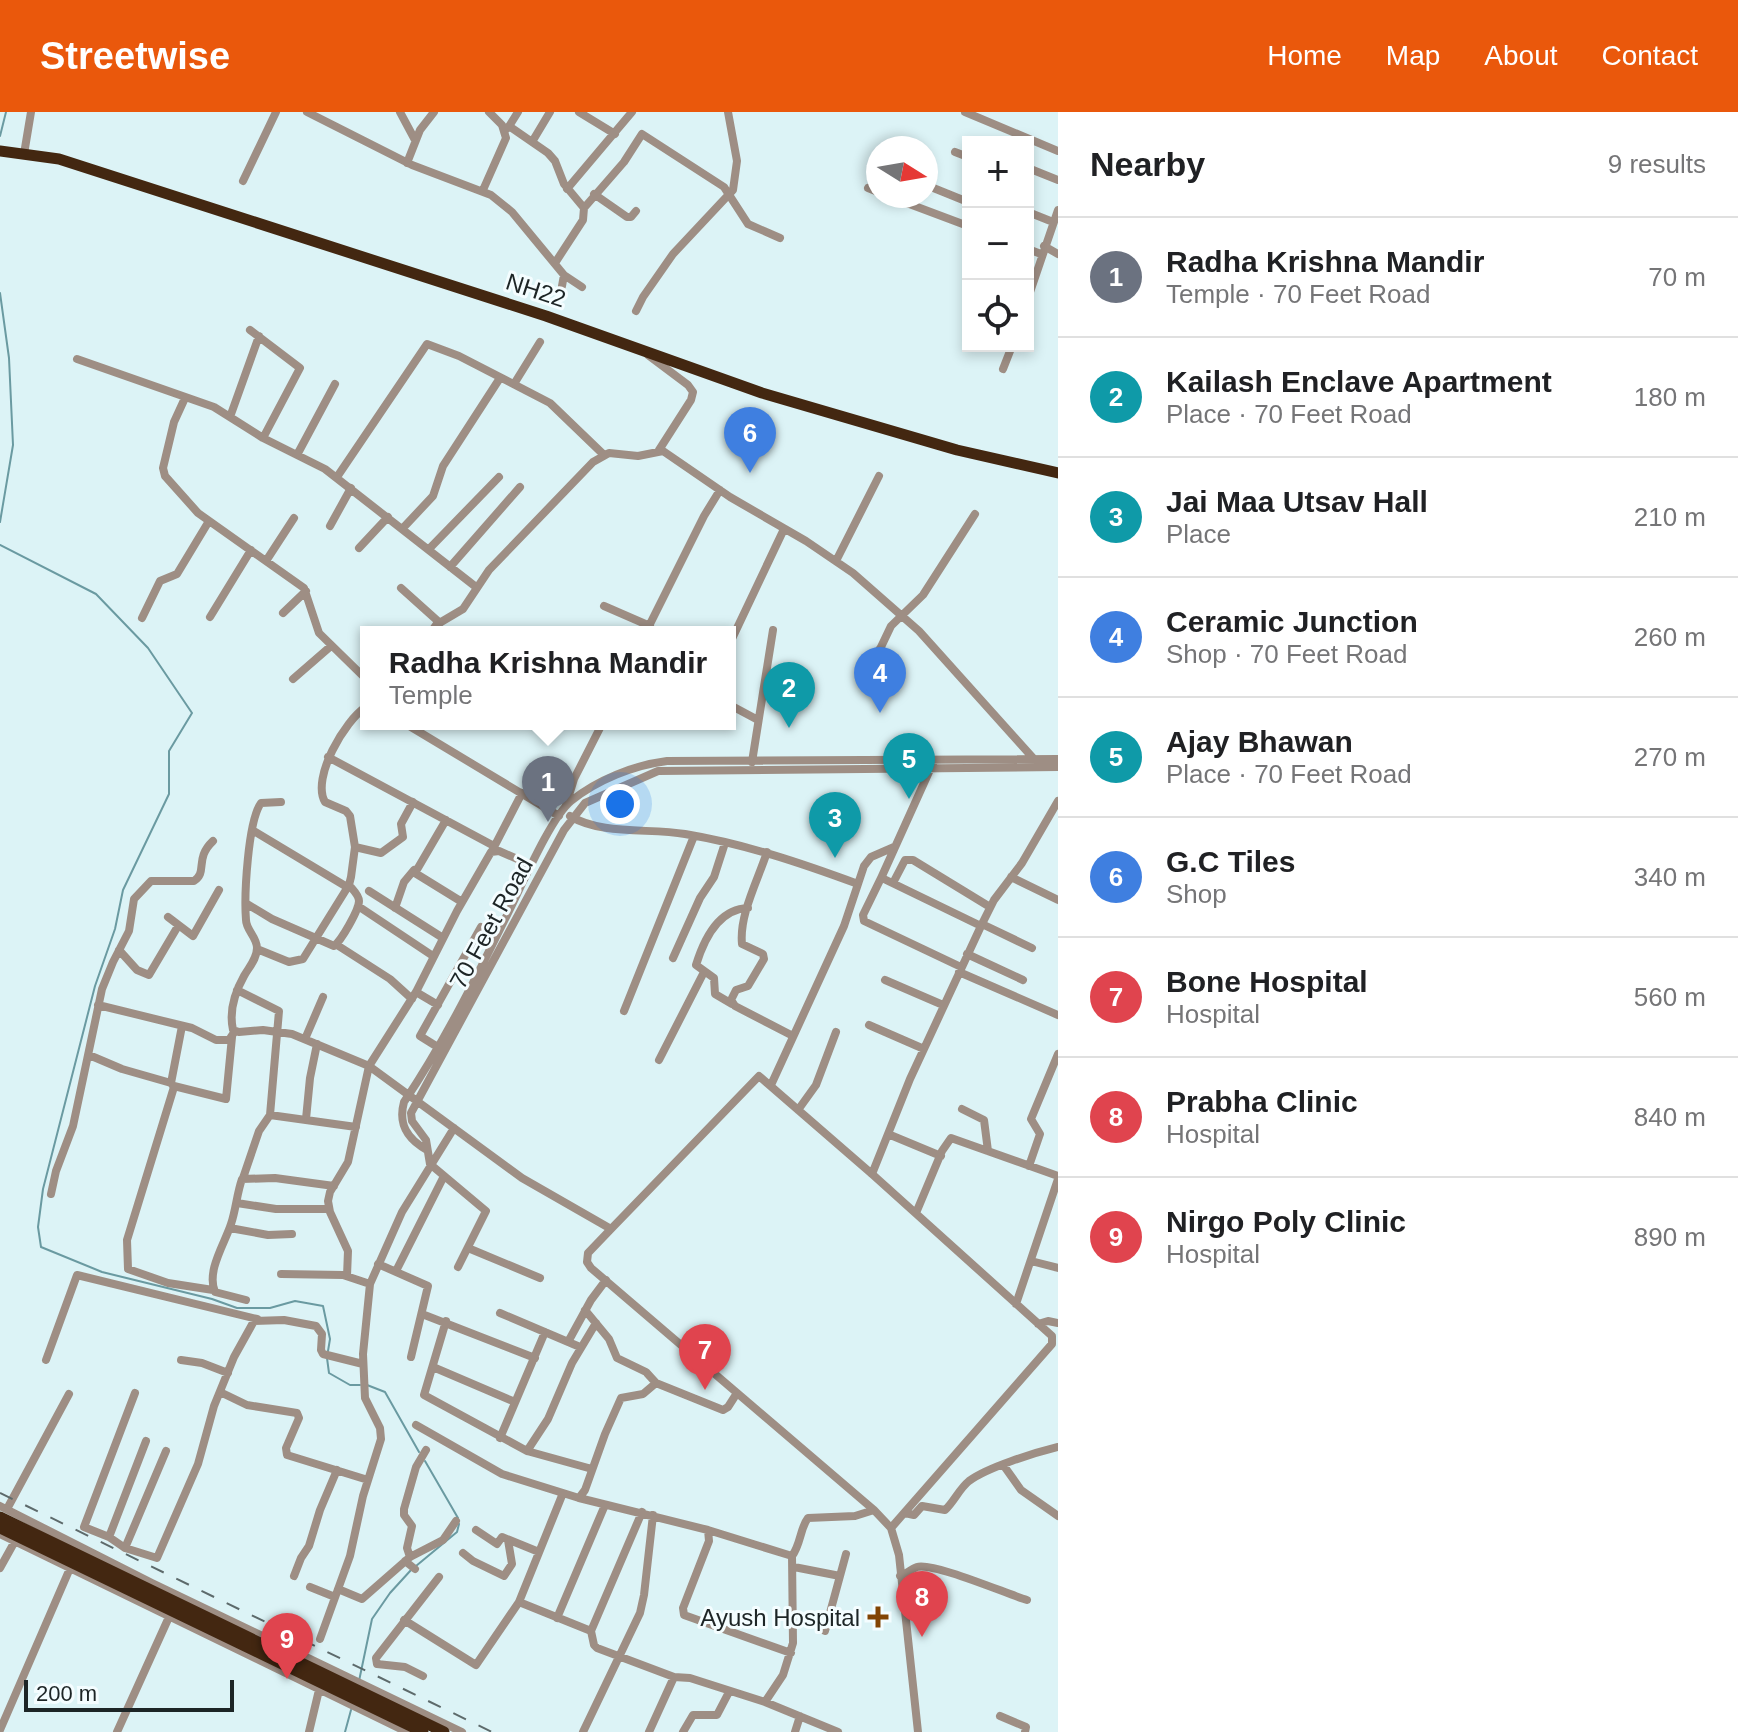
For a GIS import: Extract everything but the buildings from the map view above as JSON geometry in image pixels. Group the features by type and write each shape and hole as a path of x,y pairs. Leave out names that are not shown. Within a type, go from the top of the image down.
{"highway":[{"name":"NH22","path":"2,152 59,159 639,348 762,393 957,450 1058,473"},
{"path":"2,1511 444,1732"},
{"path":"0,1528 423,1732"}],"street":[{"path":"24,154 31,112"},
{"path":"243,181 276,112"},
{"path":"307,112 407,163 483,190 503,202 564,275 582,287"},
{"path":"400,112 415,140"},
{"path":"407,163 415,140 434,112"},
{"path":"489,112 507,129 532,142 551,157 567,189 584,208"},
{"path":"483,190 507,129 518,112"},
{"path":"532,142 550,112"},
{"path":"579,112 615,134"},
{"path":"567,189 632,112"},
{"path":"636,311 673,254 731,193 737,161 728,112"},
{"path":"965,112 1058,151"},
{"path":"555,263 583,220 584,208 624,162 642,134 665,146 731,193 748,224 780,238"},
{"path":"955,152 962,155"},
{"path":"1034,170 1058,180"},
{"path":"938,190 962,200"},
{"path":"594,194 627,217 636,211"},
{"path":"920,208 962,224"},
{"path":"1034,280 1058,210"},
{"path":"1034,214 1053,222"},
{"path":"1034,249 1058,254"},
{"path":"562,286 564,275"},
{"path":"250,330 300,368 263,438"},
{"path":"230,417 259,336"},
{"path":"514,384 540,342"},
{"path":"337,477 427,344 459,356 514,384 563,414 604,455"},
{"path":"639,348 693,392 659,450"},
{"path":"1003,369 1010,352"},
{"path":"77,359 214,407 263,438 337,477 476,587"},
{"path":"403,528 433,496 443,466 500,378"},
{"path":"297,455 335,384"},
{"path":"185,398 174,422 164,472 194,509 306,591 316,629 360,673"},
{"path":"437,626 463,609 476,587 575,480 604,455 638,456 659,450 836,561 901,615 960,675 1035,762"},
{"path":"836,561 879,476"},
{"path":"429,549 499,477"},
{"path":"450,567 520,487"},
{"path":"330,526 351,488"},
{"path":"649,626 720,490"},
{"path":"866,668 891,626 923,595 975,514"},
{"path":"359,548 388,517"},
{"path":"266,561 294,518"},
{"path":"142,618 160,581 177,574 209,521"},
{"path":"736,630 784,529"},
{"path":"210,617 251,550"},
{"path":"401,588 440,623"},
{"path":"283,613 306,591"},
{"path":"604,606 642,626"},
{"path":"752,762 773,630"},
{"path":"293,679 331,646"},
{"path":"736,708 758,720"},
{"path":"257,949 282,960 299,962 348,886 355,847 349,813 329,804 322,796 328,757 339,736 360,710"},
{"path":"415,730 522,793 598,827 694,836 767,852 858,884"},
{"path":"563,811 574,779 599,730"},
{"path":"328,757 446,820 493,849 531,865"},
{"name":"70 Feet Road","path":"412,1097 572,817 591,800 662,766 1035,762 1058,759"},
{"name":"70 Feet Road","path":"412,1097 531,865 563,811 612,777 662,766 752,762 782,766"},
{"name":"70 Feet Road","path":"1035,762 1058,767"},
{"path":"934,763 863,915 864,921 1058,1015"},
{"path":"347,1276 348,1251 329,1209 329,1197 348,1162 369,1066 414,995 522,793"},
{"path":"872,1174 943,1005 981,925 1058,801"},
{"path":"89,1055 122,1069 226,1099 234,1034 232,1014 237,990 257,949 246,921 252,830 259,804 281,802"},
{"path":"355,847 381,853 400,841 403,837 401,824 413,802"},
{"path":"395,908 404,882 446,820"},
{"path":"252,830 348,886 359,898 358,906 337,945"},
{"path":"624,1011 694,836"},
{"path":"51,1194 73,1126 98,1005 106,977 129,931 133,902 153,881 196,880 201,873 202,855 213,841"},
{"path":"673,958 700,898 714,877 725,843"},
{"path":"771,1085 803,1020 871,857 894,847"},
{"path":"732,1004 736,990 748,986 764,959 763,954 741,942 748,908 767,852"},
{"path":"893,883 905,860 913,860 990,907"},
{"path":"414,870 417,875 462,902"},
{"path":"882,876 1032,948"},
{"path":"1011,877 1058,900"},
{"path":"168,917 193,936 219,890"},
{"path":"369,891 443,938"},
{"path":"247,904 330,946 337,945 414,995 438,1005"},
{"path":"358,906 433,956"},
{"path":"748,908 728,912 718,921 696,965 714,978 714,991 718,998 793,1036"},
{"path":"119,950 137,970 149,975 178,926"},
{"path":"436,1046 420,1036 481,927 496,936"},
{"path":"967,954 1023,980"},
{"path":"659,1060 704,972"},
{"path":"885,980 943,1005"},
{"path":"213,1290 221,1245 230,1228 259,1131 270,1115 279,1011 237,990"},
{"path":"305,1039 323,997"},
{"path":"98,1005 182,1026 216,1040 227,1040 234,1034 276,1031 305,1039 369,1066 522,1178 611,1229"},
{"path":"869,1025 924,1049"},
{"path":"182,1026 172,1084 127,1240 127,1265 130,1271 144,1276 246,1300"},
{"path":"798,1110 816,1085 836,1032"},
{"path":"306,1119 317,1044"},
{"path":"1029,1166 1040,1134 1031,1119 1058,1054"},
{"path":"891,1528 1052,1344 1052,1336 763,1078 755,1077 586,1257 591,1268 874,1510 891,1528 897,1547 918,1732"},
{"path":"412,1097 411,1118 426,1140 430,1164 486,1211 458,1267"},
{"path":"962,1109 984,1120 988,1151"},
{"path":"270,1115 356,1127"},
{"path":"320,1639 350,1556 382,1434 365,1398 363,1364 370,1284 402,1212 454,1128"},
{"path":"888,1134 941,1156"},
{"path":"916,1213 951,1138 1058,1178 1016,1304"},
{"path":"396,1271 444,1176"},
{"path":"243,1178 275,1178 334,1186"},
{"path":"237,1203 276,1209 329,1209"},
{"path":"230,1228 268,1235 292,1234"},
{"path":"468,1248 540,1278"},
{"path":"1031,1261 1058,1268"},
{"path":"378,1264 428,1286 411,1357"},
{"path":"281,1274 347,1276 370,1284"},
{"path":"46,1360 77,1275 257,1319 316,1326 322,1334 323,1354 363,1364"},
{"path":"568,1342 606,1280"},
{"path":"585,1310 609,1339 617,1358 646,1372 656,1383 717,1410 728,1407 737,1393"},
{"path":"500,1313 580,1347"},
{"path":"422,1314 535,1358"},
{"path":"135,1393 84,1527 111,1532 125,1548 157,1558 198,1464 220,1392 249,1328 257,1319"},
{"path":"446,1321 424,1395 527,1451 592,1469"},
{"path":"1038,1324 1048,1321 1058,1323"},
{"path":"527,1451 548,1419 580,1347 596,1323"},
{"path":"500,1438 545,1332"},
{"path":"181,1360 202,1363 228,1373"},
{"path":"433,1367 515,1402"},
{"path":"579,1498 618,1403 624,1396 643,1394 656,1383"},
{"path":"220,1392 247,1405 297,1413 299,1418 285,1453 293,1459 368,1480"},
{"path":"69,1394 2,1511 462,1732"},
{"path":"416,1425 502,1474 792,1556"},
{"path":"111,1532 146,1441"},
{"path":"905,1513 914,1515 922,1506 945,1510 967,1483 1032,1453 1058,1447"},
{"path":"125,1548 166,1451"},
{"path":"410,1563 407,1548 412,1526 404,1515 404,1509 413,1474 424,1454"},
{"path":"1004,1466 1021,1490 1058,1516"},
{"path":"294,1576 309,1546 337,1470"},
{"path":"404,1620 476,1665 519,1602 563,1493"},
{"path":"557,1618 605,1505"},
{"path":"765,1702 783,1675 791,1653 794,1635 792,1556 800,1542 804,1523 808,1518 855,1516 874,1510"},
{"path":"642,1512 591,1631 594,1645 674,1677 702,1681 765,1702 838,1732"},
{"path":"583,1732 642,1605 653,1515"},
{"path":"310,1587 362,1599 443,1540 456,1521"},
{"path":"476,1530 497,1544 502,1537 539,1552"},
{"path":"708,1530 709,1541 683,1608 684,1615 791,1653"},
{"path":"0,1534 407,1732"},
{"path":"463,1553 504,1576 512,1564 508,1540"},
{"path":"0,1568 15,1541"},
{"path":"0,1730 80,1547"},
{"path":"825,1631 846,1554"},
{"path":"794,1567 840,1576"},
{"path":"900,1576 917,1567 926,1567 1027,1600"},
{"path":"423,1676 405,1667 377,1664 377,1655 439,1577"},
{"path":"519,1602 591,1631"},
{"path":"117,1732 169,1617"},
{"path":"307,1685 317,1663"},
{"path":"649,1732 674,1677"},
{"path":"309,1732 319,1690"},
{"path":"683,1732 693,1715 717,1715 729,1692"},
{"path":"795,1732 800,1716"},
{"path":"1000,1716 1026,1727 1025,1732"}],"waterway":[{"path":"0,136 6,112"},
{"path":"0,293 9,358 13,445 0,522"},
{"path":"0,545 96,594 148,648 192,713 169,751 169,794 123,890 115,929 95,986 43,1189 38,1227 41,1247 102,1272 237,1308 270,1308 295,1301 323,1306 330,1339 328,1351"},
{"path":"327,1358 329,1373 350,1385 360,1385"},
{"path":"367,1385 385,1392 419,1452"},
{"path":"425,1461 458,1518"},
{"path":"416,1566 457,1532 459,1524"},
{"path":"359,1681 372,1619 411,1570"},
{"path":"345,1732 351,1710"}],"railway":[{"path":"0,1493 492,1732"}],"place":[{"name":"G.C Tiles","path":"750,473"},
{"name":"Ceramic Junction","path":"880,713"},
{"name":"Kailash Enclave Apartment","path":"789,728"},
{"name":"Ajay Bhawan","path":"909,799"},
{"name":"Radha Krishna Mandir","path":"548,822"},
{"name":"Jai Maa Utsav Hall","path":"835,858"},
{"name":"Bone Hospital","path":"705,1390"},
{"name":"Ayush Hospital","path":"878,1617"},
{"name":"Prabha Clinic","path":"922,1637"},
{"name":"Nirgo Poly Clinic","path":"287,1679"}]}
